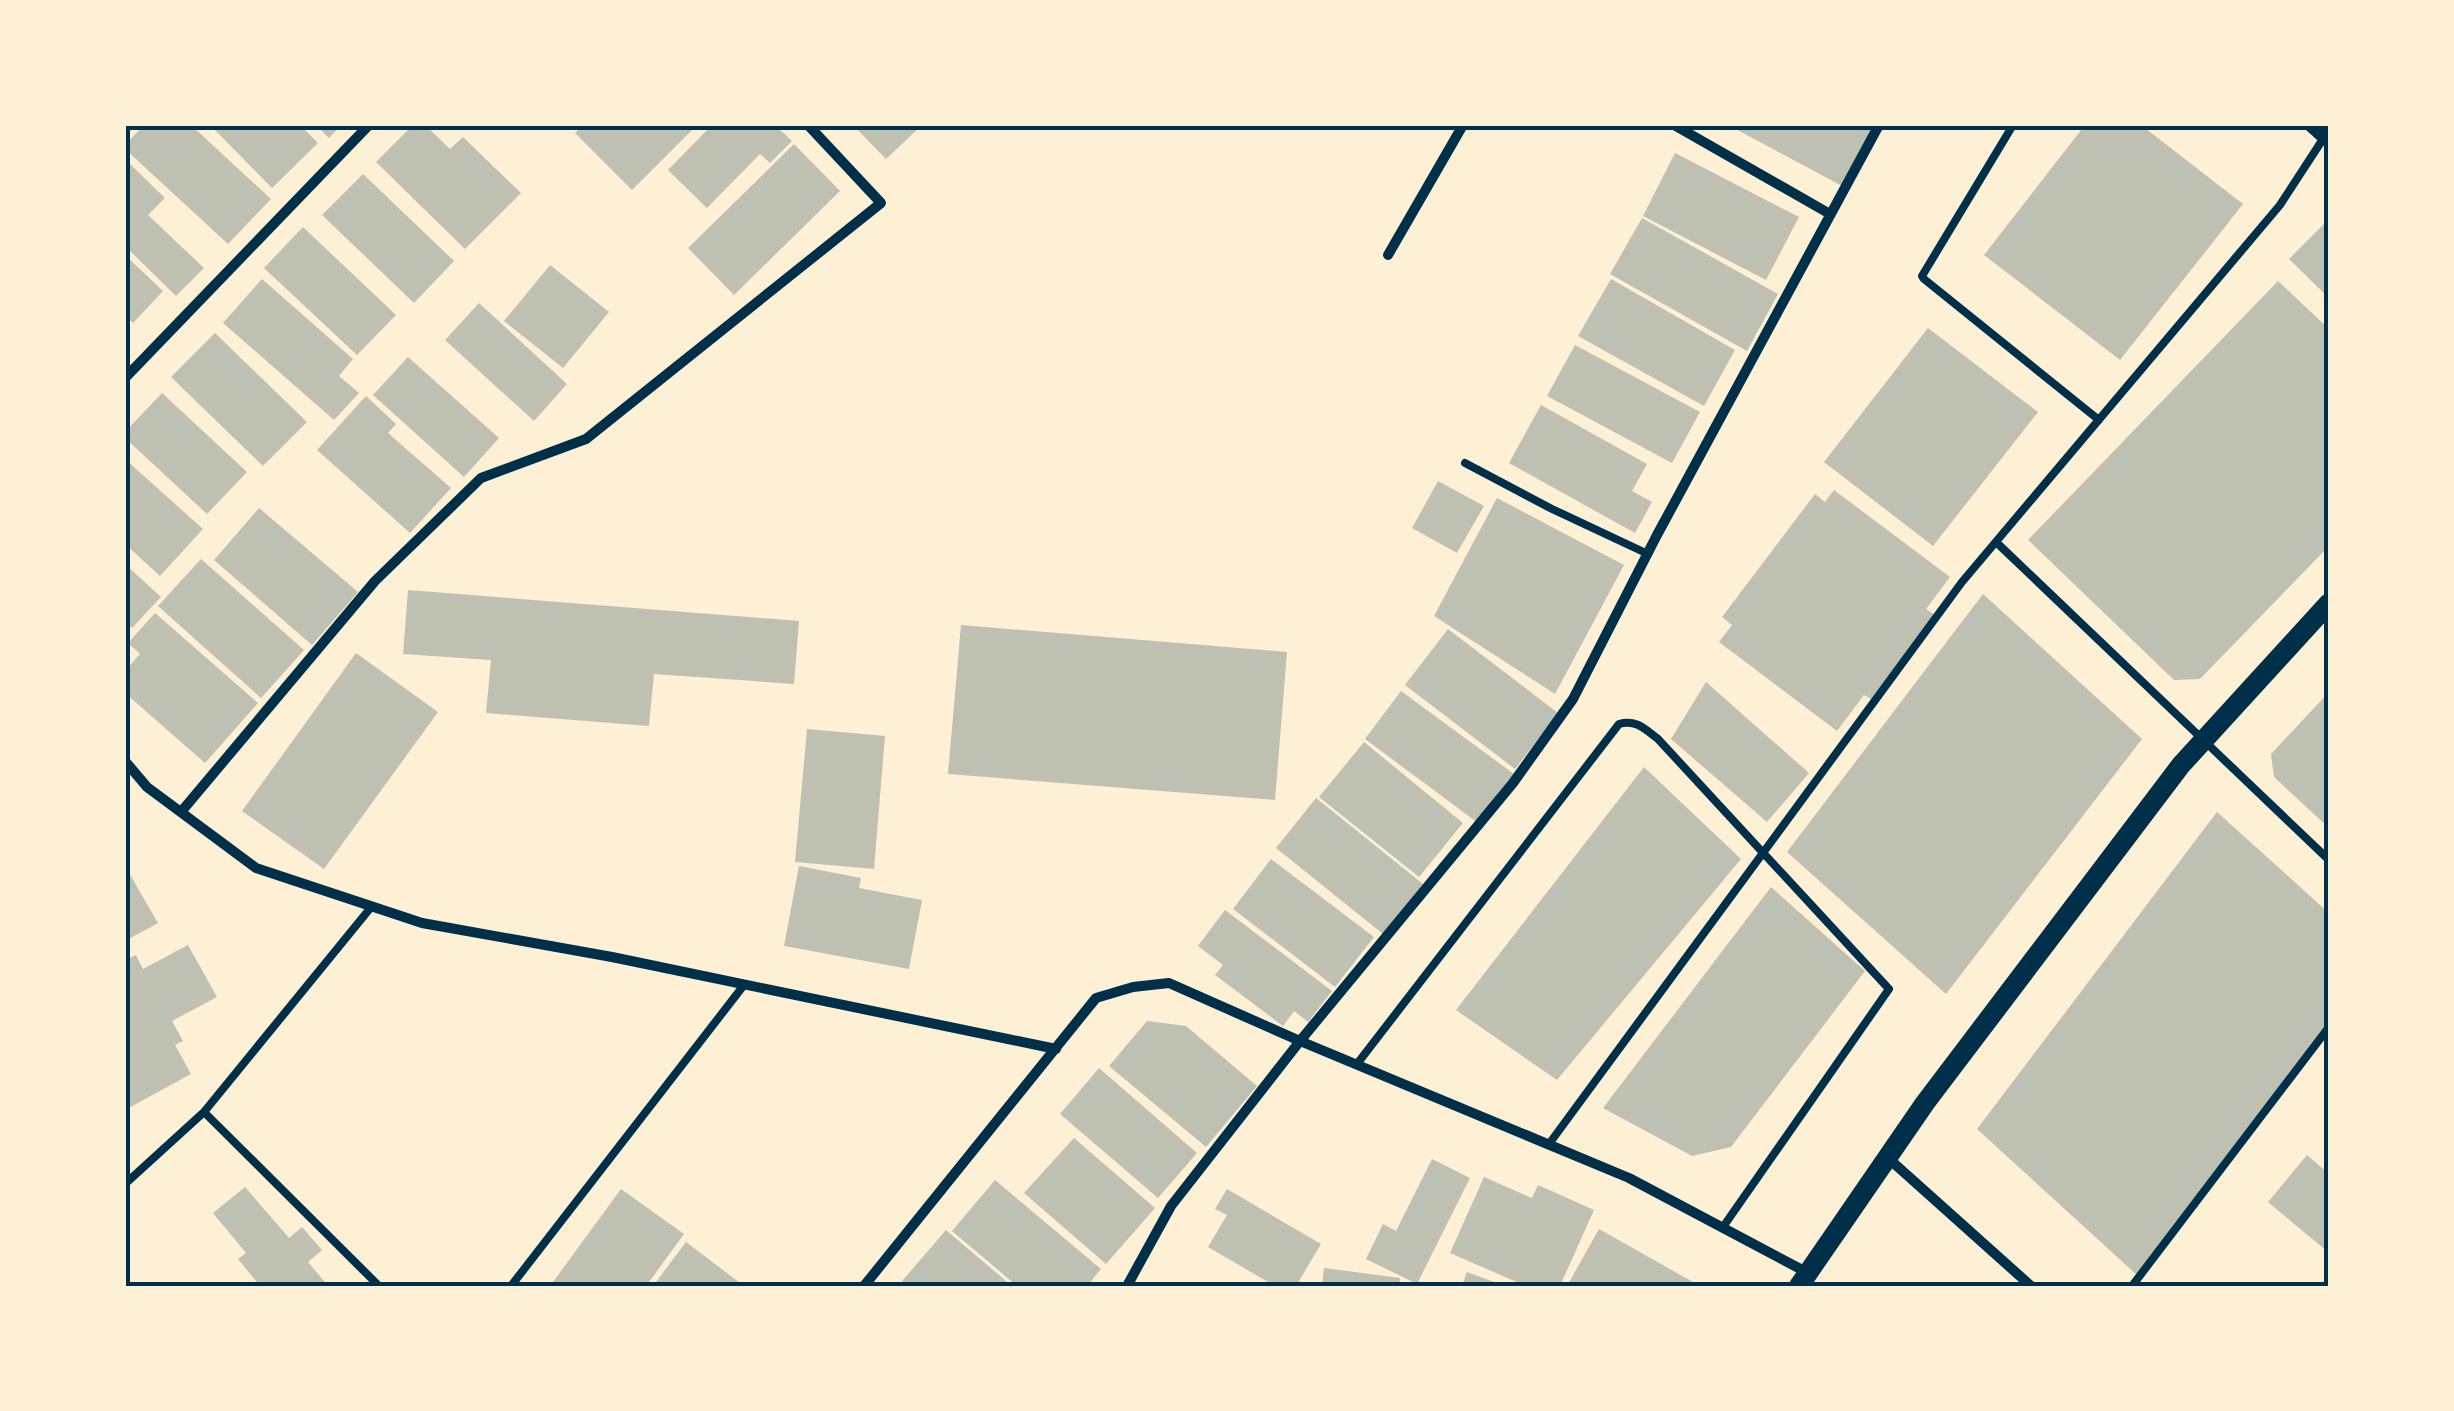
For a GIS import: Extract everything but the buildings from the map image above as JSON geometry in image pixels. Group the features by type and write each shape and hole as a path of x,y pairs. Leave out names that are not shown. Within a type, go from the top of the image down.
{"main road":[{"path":"1803,1279 1936,1088 2181,765 2329,604"}],"street":[{"path":"125,378 368,125"},
{"path":"181,812 375,581 481,478 586,440 881,203 808,125"},
{"path":"1388,255 1463,125"},
{"path":"1674,125 1830,214"},
{"path":"1126,1286 1171,1206 1300,1040 1513,782 1573,699 1879,125"},
{"path":"2308,125 2326,142"},
{"path":"125,762 147,787 256,868 422,923 612,957 1056,1048"},
{"path":"864,1286 1096,998 1134,987 1169,983 1628,1178 1723,1227 1803,1279"},
{"path":"1887,1158 2032,1286"}],"lane":[{"path":"2013,125 1922,276 2099,420"},
{"path":"1549,1144 1962,582 2280,205 2326,142 2327,125"},
{"path":"1465,463 1648,554"},
{"path":"1996,542 2329,860"},
{"path":"1357,1064 1619,724 1636,722 1658,739 1889,989 1723,1227"},
{"path":"125,1184 204,1112 372,906"},
{"path":"511,1286 744,985"},
{"path":"2132,1286 2329,1027"},
{"path":"204,1112 379,1286"}]}
